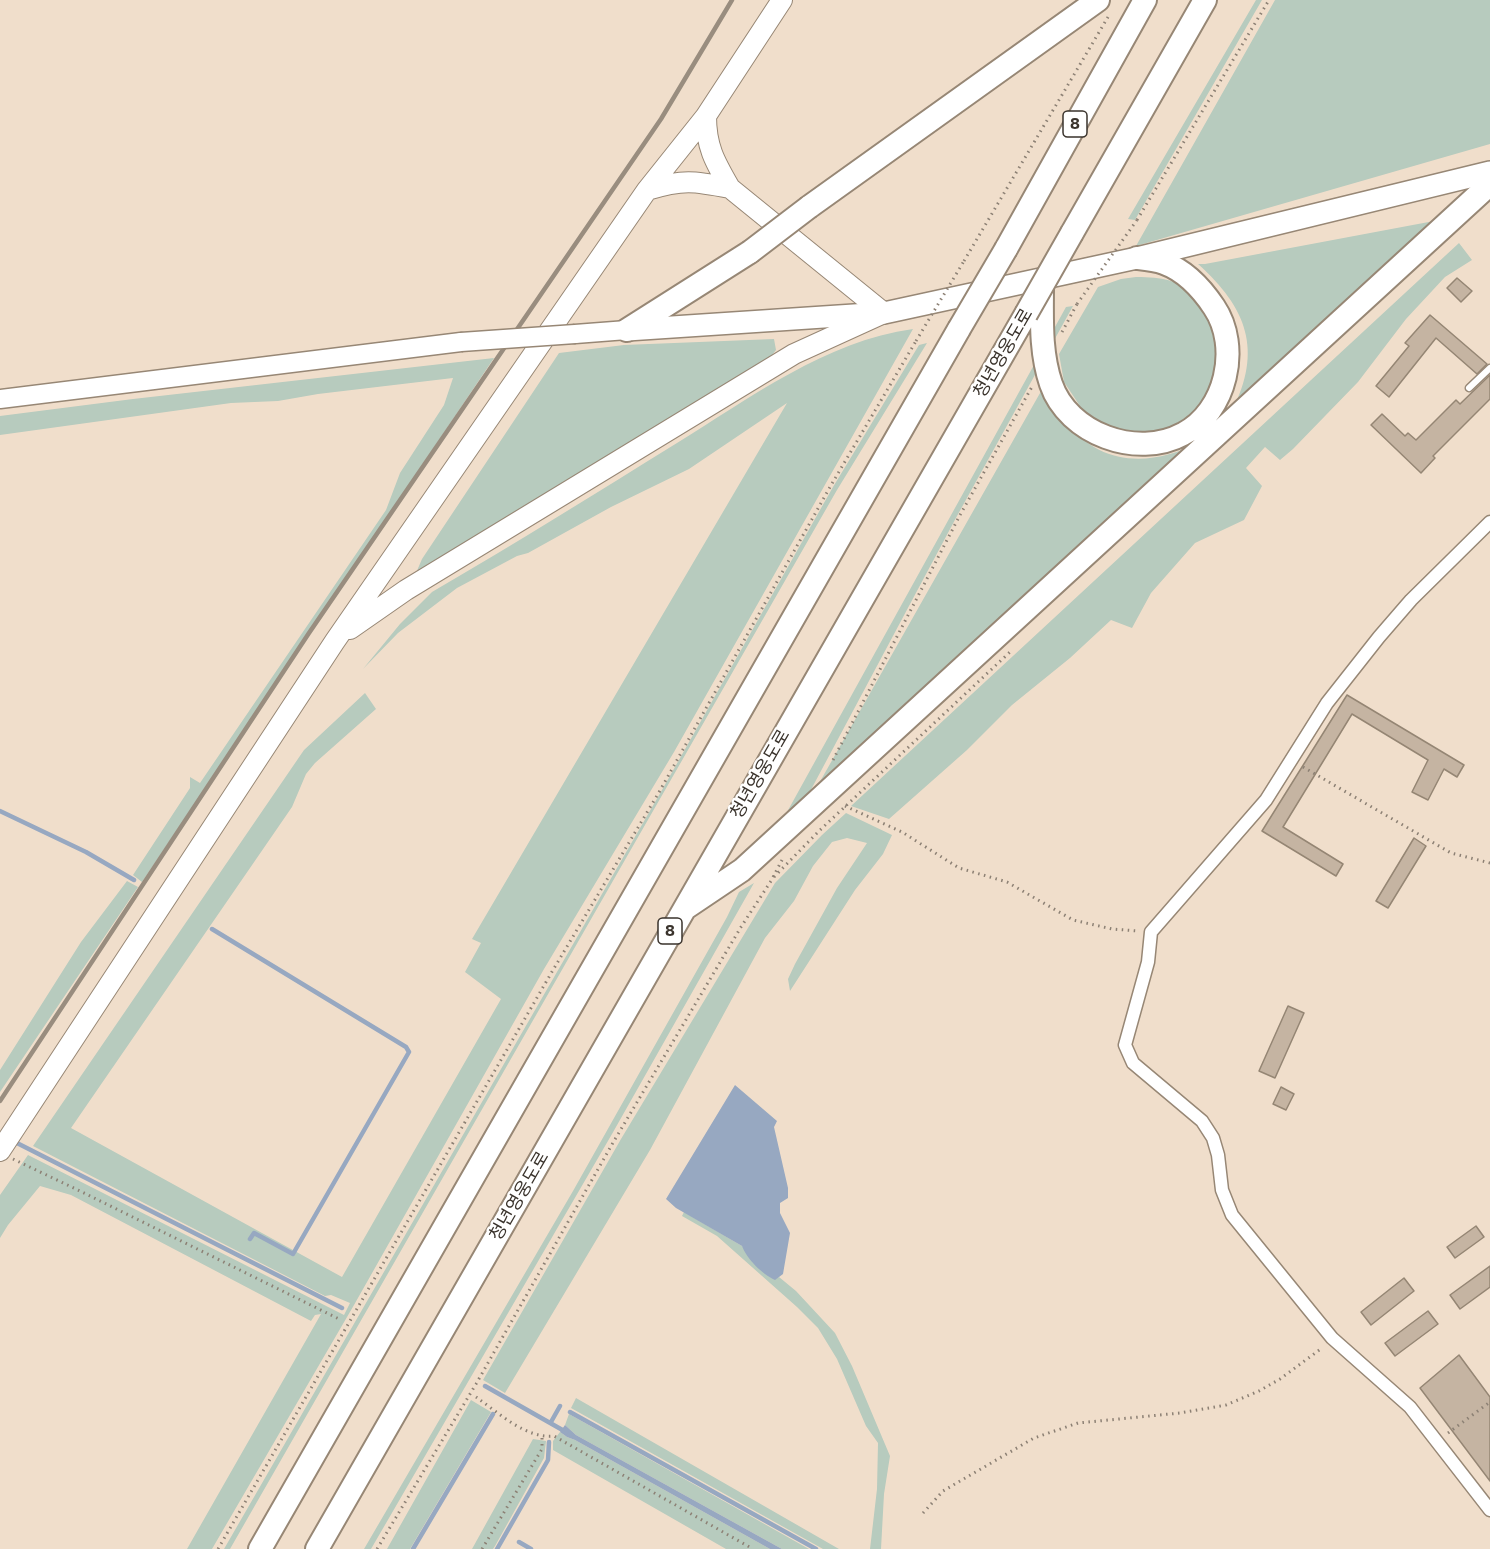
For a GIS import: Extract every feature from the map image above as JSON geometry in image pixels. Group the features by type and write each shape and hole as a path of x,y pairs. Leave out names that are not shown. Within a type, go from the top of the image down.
{"highway":[{"name":"8","path":"260,1549 1006,249 1145,0"},
{"name":"청년영웅도로","path":"317,1549 681,912 1034,312 1042,285 1205,0"},
{"path":"627,330 750,252 809,207 1105,5"},
{"path":"627,330 884,313 1137,258 1490,172"},
{"path":"681,912 742,870 1490,184"},
{"path":"1034,312 1042,334 1045,363 1051,387 1065,411 1085,428 1108,438 1131,444 1157,443 1183,435 1200,422 1214,405 1227,369 1228,348 1224,327 1205,293 1185,274 1164,262 1137,258"}],"main road":[{"path":"5,1151 15,1128 335,640 647,190 706,116 782,0"},
{"path":"335,640 406,590 794,354 884,313 730,188 715,162 706,135 706,116"},
{"path":"647,190 675,182 699,182 730,188"},
{"path":"0,399 461,342 627,330"}],"street":[{"path":"1490,522 1411,600 1379,637 1327,704 1266,800 1151,932 1149,962 1125,1045 1133,1063 1202,1121 1213,1138 1218,1155 1222,1190 1232,1215 1332,1338 1410,1407 1490,1510"}],"lane":[{"path":"1469,387 1490,368"}],"path":[{"path":"1061,333 1077,304 1137,220 1269,0"},
{"path":"218,1549 553,970 658,794 824,497 964,261 1105,5"},
{"path":"828,769 960,515 1045,363"},
{"path":"1291,760 1450,853 1490,863"},
{"path":"845,807 902,832 959,868 1008,882 1073,920 1112,928 1151,932"},
{"path":"378,1549 476,1384 614,1141 741,927 771,881 786,851"},
{"path":"5,1151 339,1318"},
{"path":"923,1513 944,1491 1034,1438 1078,1423 1180,1413 1227,1405 1259,1391 1295,1370 1329,1343 1332,1338"},
{"path":"476,1397 512,1422 542,1437 555,1436 753,1549"},
{"path":"1437,1441 1490,1402"},
{"path":"482,1549 542,1449 542,1437"}],"green space":[{"path":"1256,0 1262,0 1135,220 1128,219"},
{"path":"1275,0 1490,0 1490,144 1136,246"},
{"path":"1434,221 1232,411 1247,368 1248,349 1245,331 1228,297 1215,280 1198,264"},
{"path":"1459,243 1472,260 1445,277 1406,319 1358,382 1293,449 1280,460 1265,447 1246,468 1262,486 1244,520 1195,543 1151,593 1132,628 1111,620 1070,658 1012,705 967,750 889,819 851,806"},
{"path":"1136,277 1169,280 1189,291 1222,335 1214,394 1179,431 1129,437 1094,421 1082,409 1064,382 1059,354 1098,287 1121,279"},
{"path":"1073,306 957,516 790,829 776,832 1066,307"},
{"path":"913,329 674,752 544,969 354,1305 212,1549 187,1549 321,1314 315,1315 311,1321 71,1195 40,1186 0,1238 0,1195 28,1155 344,1315 350,1303 331,1295 325,1296 33,1146 304,750 365,693 376,709 315,763 306,774 292,807 71,1128 342,1277 501,999 465,972 481,943 472,939 787,403 689,469 457,588 398,633 363,669 400,624 432,592 761,390 819,358 881,335"},
{"path":"774,339 776,350 766,363 416,573 422,559 559,353 624,345"},
{"path":"927,343 837,490 230,1549 224,1549 662,790 833,487 919,345"},
{"path":"494,358 142,882 133,875 190,788 190,777 200,783 386,510 400,473 444,405 453,378 278,401 231,403 0,435 0,416"},
{"path":"1044,386 1066,421 1079,436 1094,447 1110,454 1128,458 1163,456 1199,442 809,801"},
{"path":"846,813 892,835 883,854 855,890 790,991 788,979 795,964 837,888 867,843 847,838 832,842 813,866 794,901 765,938 650,1150 505,1393 483,1380 621,1139 775,883"},
{"path":"127,881 138,887 0,1092 0,1070 81,942"},
{"path":"754,883 612,1134 371,1549 364,1549 573,1191 739,892"},
{"path":"684,1212 742,1246 775,1279 779,1277 796,1291 835,1333 852,1366 890,1456 884,1494 881,1549 870,1549 877,1489 878,1443 866,1426 837,1359 818,1328 797,1307 717,1236 682,1216"},
{"path":"576,1398 839,1549 823,1549 571,1408"},
{"path":"471,1400 491,1412 410,1549 387,1549"},
{"path":"569,1414 809,1549 782,1549 576,1435 565,1425"},
{"path":"560,1432 770,1549 726,1549 553,1450 553,1441"},
{"path":"533,1439 546,1441 544,1458 493,1549 472,1549"}],"water":[{"path":"735,1085 777,1121 774,1127 788,1188 788,1198 780,1203 780,1213 790,1233 783,1274 775,1280 756,1266 742,1246 676,1208 666,1199"},
{"path":"565,1425 576,1435 782,1549 770,1549 567,1437 560,1432"}],"building":[{"path":"1457,278 1472,291 1461,302 1447,288"},
{"path":"1430,315 1487,364 1477,374 1436,338 1389,397 1376,386 1409,346 1405,343"},
{"path":"1490,375 1490,399 1433,456 1435,458 1421,473 1371,425 1382,414 1405,436 1408,433 1416,440 1456,400 1460,404"},
{"path":"1347,695 1464,765 1457,777 1444,769 1428,800 1412,792 1428,760 1352,714 1283,827 1343,864 1336,876 1262,831"},
{"path":"1414,838 1426,846 1388,908 1376,901"},
{"path":"1288,1006 1304,1013 1275,1078 1259,1071"},
{"path":"1281,1087 1294,1094 1286,1110 1273,1104"},
{"path":"1476,1226 1484,1237 1455,1258 1447,1247"},
{"path":"1490,1266 1490,1287 1460,1309 1450,1295"},
{"path":"1404,1278 1414,1291 1371,1325 1361,1312"},
{"path":"1428,1311 1438,1324 1395,1356 1385,1343"},
{"path":"1459,1355 1490,1397 1490,1481 1420,1388"}],"waterway":[{"path":"0,811 86,852 134,880"},
{"path":"212,929 406,1047 409,1052 293,1254 254,1233 250,1239"},
{"path":"13,1141 342,1308"},
{"path":"485,1386 566,1432"},
{"path":"551,1422 560,1406"},
{"path":"570,1412 816,1549"},
{"path":"413,1549 493,1414"},
{"path":"497,1549 548,1460 549,1442"},
{"path":"519,1542 531,1549"}],"railway":[{"path":"0,1101 309,633 661,119 732,0"}]}
